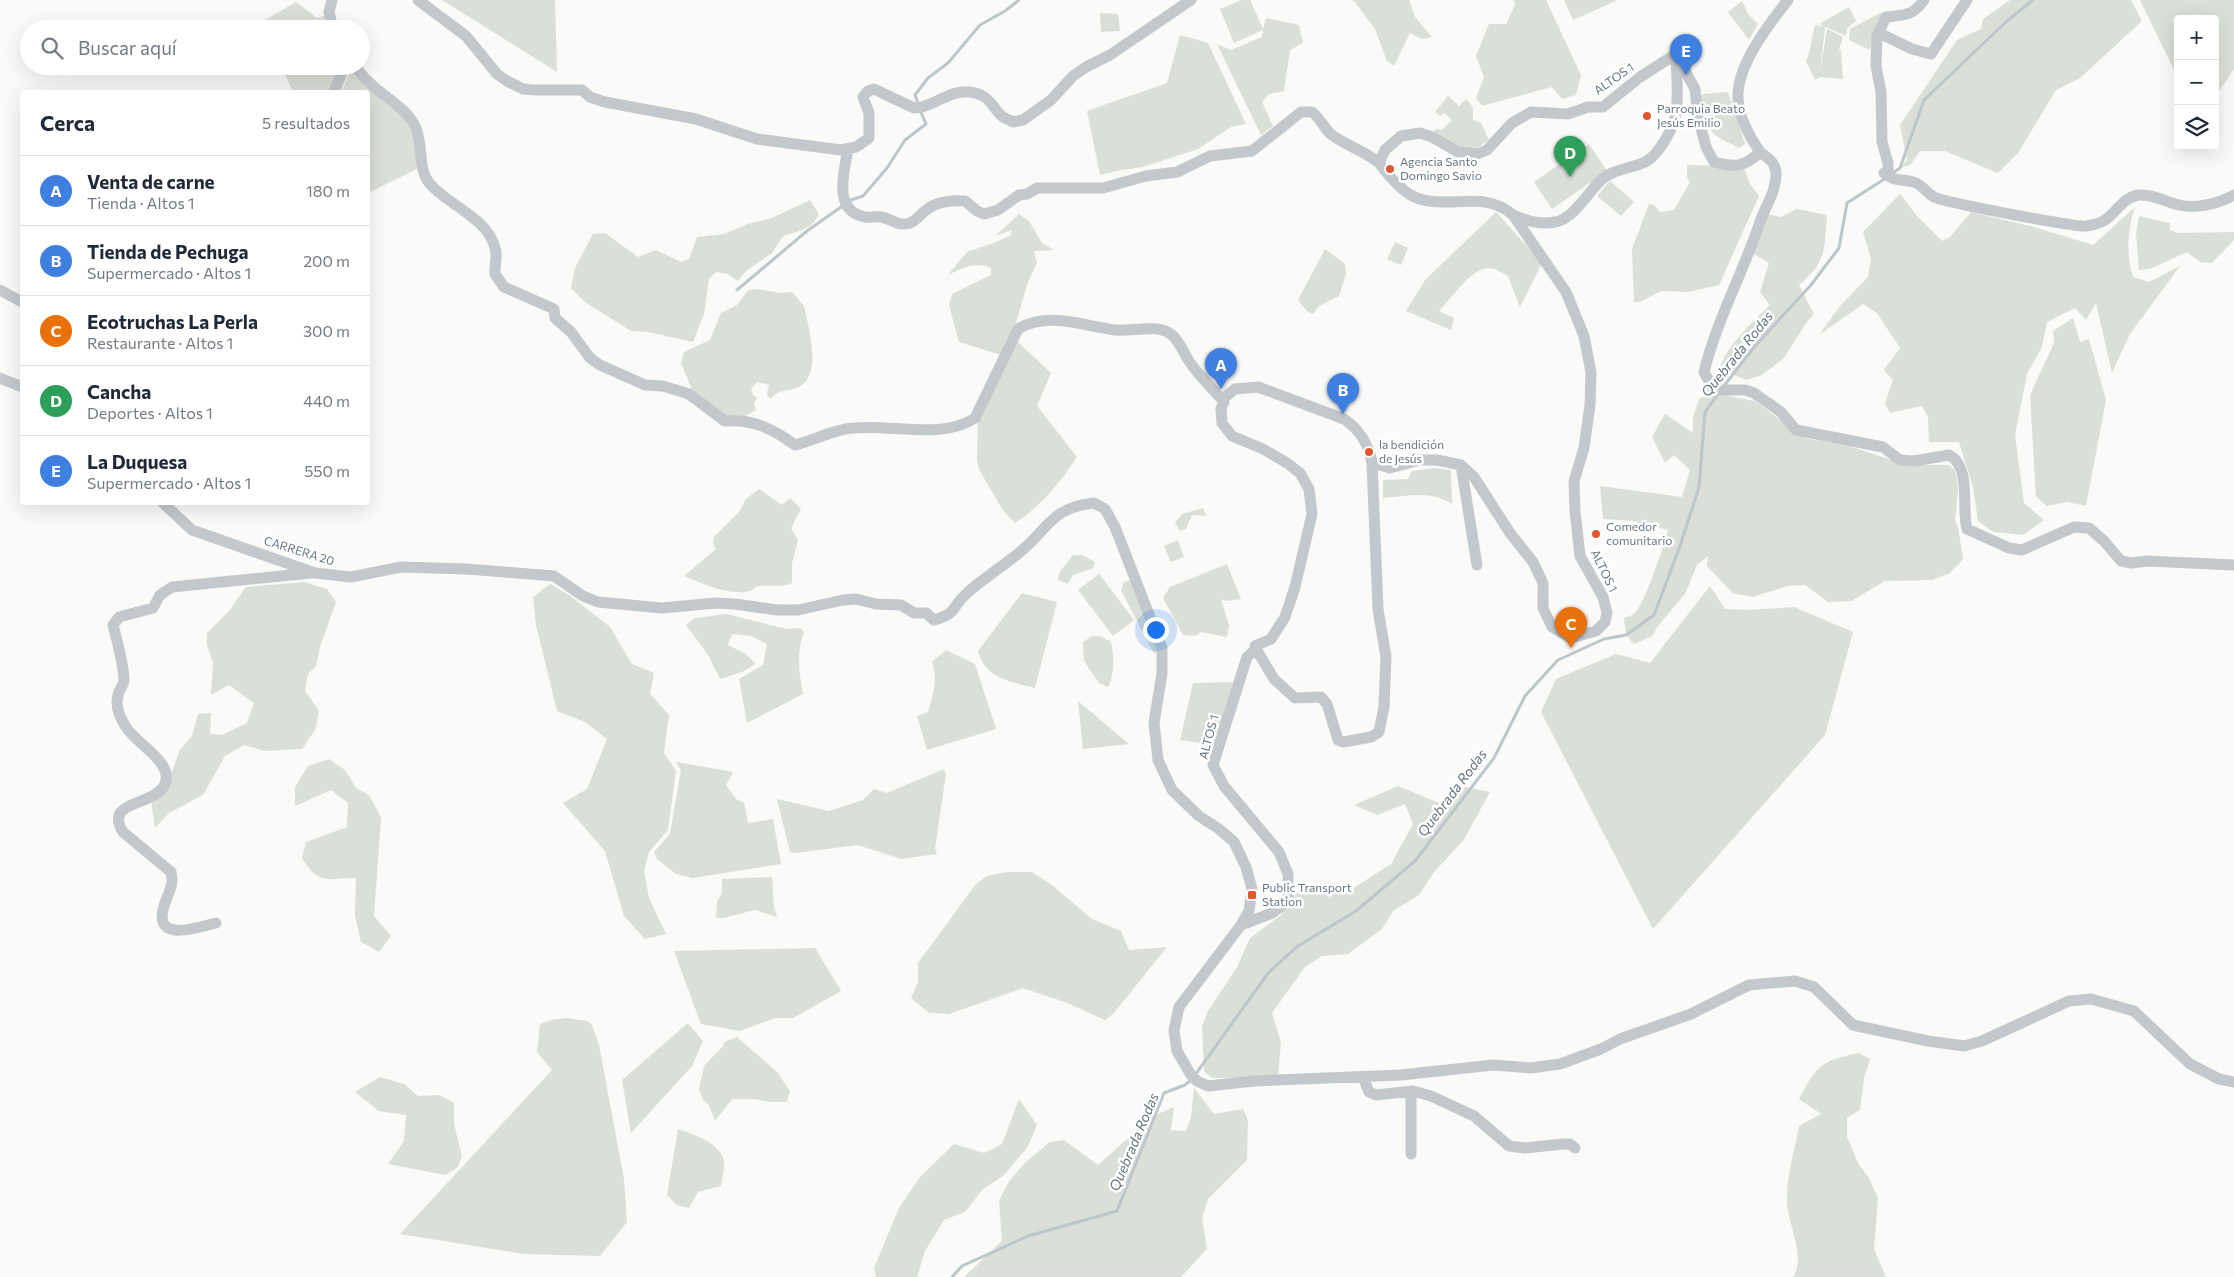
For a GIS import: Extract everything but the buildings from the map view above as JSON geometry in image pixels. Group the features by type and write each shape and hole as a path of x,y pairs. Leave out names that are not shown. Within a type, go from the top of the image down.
{"street":[{"path":"331,20 329,12 332,0"},
{"path":"418,0 466,36 497,74 523,89 582,90 590,97 605,102 696,119 757,140 841,150 856,147 868,138 869,113 864,97 868,90 874,89 918,108 945,95 973,93 987,98 1002,116 1014,122 1023,120 1051,100 1073,76 1110,55 1191,0"},
{"path":"1788,0 1746,64 1740,84 1738,99 1742,116 1751,140 1760,152 1772,160 1776,170 1775,184 1757,236 1711,345 1704,372 1714,390 1754,393 1781,412 1796,430 1883,448 1900,460 1914,461 1949,455 1954,458 1961,468 1964,518 1967,529 2009,548 2022,550 2074,527 2089,528 2104,541 2121,561 2131,563 2147,561 2234,565"},
{"path":"1924,0 1916,11 1905,15 1886,17 1877,36 1876,66 1880,92 1882,142 1888,163 1888,173 1886,175 1896,180 1915,182 1934,197 2085,227 2105,220 2130,198 2137,196 2150,195 2177,205 2192,206 2210,204 2234,195"},
{"path":"1880,33 1912,49 1931,54 1968,0"},
{"path":"1676,54 1682,69 1695,89 1698,117 1706,148 1714,162 1738,166 1750,162 1760,152"},
{"path":"1514,215 1527,221 1556,222 1567,217 1601,179 1622,169 1646,162 1662,145 1673,127 1678,94 1676,54"},
{"name":"ALTOS 1","path":"1462,466 1474,477 1510,533 1533,562 1543,582 1543,608 1552,627 1571,638 1596,631 1605,622 1607,613 1603,597 1580,556 1574,481 1584,448 1590,405 1590,372 1584,336 1566,292 1514,215 1497,203 1488,201 1448,202 1426,200 1410,195 1392,180 1379,163 1385,150 1401,136 1420,133 1432,137 1458,152 1477,154 1487,150 1512,123 1531,112 1568,114 1588,107 1603,107 1640,77 1676,54"},
{"path":"335,90 341,75"},
{"path":"363,75 415,125 422,145 423,174 431,186 472,216 490,234 496,249 494,274 504,286 554,309 555,318 571,332 590,358 600,366 645,385 663,386 689,394 724,422 743,420 756,424 784,436 795,444 813,441 841,430 854,428 903,430 961,426 975,418 1018,329 1027,324 1047,321 1091,324 1116,330 1151,329 1170,334 1179,343 1189,361 1224,402"},
{"path":"848,149 841,189 845,204 850,210 865,217 881,217 900,225 912,222 928,208 939,202 964,201 984,214 998,210 1019,195 1027,194 1037,188 1103,188 1146,176 1177,172 1210,156 1252,151 1301,112 1312,112 1320,118 1330,134 1371,156 1379,163"},
{"path":"0,290 20,301"},
{"path":"0,378 20,386"},
{"path":"1224,402 1225,397 1235,388 1258,388 1325,410 1355,426 1370,454 1372,463 1378,609 1386,657 1384,707 1380,732 1371,737 1338,740 1327,704 1321,697 1295,698 1274,678 1256,649"},
{"name":"ALTOS 1","path":"1224,402 1221,409 1222,423 1232,436 1263,448 1300,473 1309,489 1312,514 1295,587 1280,624 1271,639 1256,646 1256,649 1247,657 1213,765 1224,786 1279,852 1288,874 1288,901 1272,913 1241,925"},
{"path":"1372,463 1390,468 1420,460 1437,460 1462,466 1477,565"},
{"name":"CARRERA 20","path":"165,505 192,530 315,573 351,577 401,567 431,566 554,576 583,596 598,602 662,608 716,603 777,610 798,610 856,599 876,604 901,605 914,612 926,614 934,620 950,615 964,596 1022,550 1053,519 1067,509 1094,503 1105,509 1111,518 1162,648 1162,673 1154,723 1158,760 1163,776 1172,790 1199,816 1234,842 1246,868 1252,889 1249,911 1241,925"},
{"path":"216,923 182,931 171,930 165,924 164,904 172,888 171,872 122,832 118,824 118,816 121,810 157,793 165,784 166,773 160,761 127,729 118,713 118,695 124,682 113,625 119,617 146,612 153,608 160,595 172,587 186,588 250,578 315,573"},
{"path":"1241,925 1179,1008 1174,1030 1177,1051 1194,1078 1208,1086 1363,1077 1493,1065 1531,1068 1560,1064 1601,1050 1620,1039 1691,1014 1749,985 1795,981 1814,987 1853,1025 1928,1041 1964,1046 1982,1041 2068,1001 2091,999 2134,1011 2190,1064 2219,1079 2234,1082"},
{"path":"1363,1077 1368,1092 1376,1095 1411,1091 1431,1096 1474,1116 1508,1146 1525,1148 1570,1144 1575,1148"},
{"path":"1411,1091 1411,1154"}],"shaded area":[{"path":"442,0 555,0 557,72"},
{"path":"1242,0 1250,0 1263,29 1266,18 1299,25 1303,43 1290,50 1284,91 1269,94 1262,102 1273,126 1261,135 1217,44 1231,50 1262,37 1263,30 1234,43 1220,9"},
{"path":"1350,0 1409,0 1415,17 1432,37 1422,39 1410,33 1394,66 1387,61 1375,29 1354,1"},
{"path":"1514,0 1546,0 1581,75 1576,95 1562,99 1552,87 1482,106 1476,98 1484,77 1476,56 1489,24 1506,24 1515,5"},
{"path":"1564,0 1618,0 1573,20"},
{"path":"2010,0 2131,0 2142,21 2080,78 2056,90 2018,153 1998,173 1945,151 1920,151 1910,165 1900,168 1907,160 1900,125 1957,40 1981,29 1983,19"},
{"path":"2140,0 2234,0 2234,69 2219,91 2219,15 2174,15 2174,70"},
{"path":"1742,1 1748,14 1758,24 1749,40 1728,12"},
{"path":"296,2 317,18 326,15 328,20 265,20"},
{"path":"1849,7 1856,21 1847,28 1846,36 1819,24"},
{"path":"1882,12 1883,16 1875,30 1870,50 1849,40 1850,29"},
{"path":"1100,13 1118,14 1120,31 1101,32"},
{"path":"1815,25 1825,27 1820,72 1827,29 1843,37 1839,50 1841,50 1843,79 1820,77 1815,80 1806,61"},
{"path":"1180,35 1208,43 1246,124 1231,127 1198,149 1143,167 1100,175 1087,111 1167,83"},
{"path":"285,75 337,75 331,90 292,90"},
{"path":"349,75 359,75 412,126 419,168 370,192 370,90 342,90"},
{"path":"1728,92 1745,144 1739,148 1720,138 1711,130 1704,111 1699,105 1699,99 1703,94"},
{"path":"1448,96 1459,106 1466,99 1473,107 1473,120 1481,123 1489,140 1474,149 1464,150 1453,145 1434,131 1437,129 1442,130 1452,120 1444,113 1440,116 1435,112"},
{"path":"1589,144 1607,171 1552,209 1534,182"},
{"path":"1687,165 1743,166 1750,184 1759,196 1719,285 1688,292 1661,291 1640,302 1634,302 1632,249 1649,204 1654,205 1660,212 1674,210 1690,182 1687,177"},
{"path":"1610,181 1634,202 1621,216 1597,196"},
{"path":"1900,194 1917,216 1942,241 1950,237 1971,212 2034,227 2093,245 2135,207 2128,242 2133,277 2149,282 2180,266 2130,334 2112,373 2096,303 2086,320 2075,308 2047,322 2042,347 2027,374 2015,435 2024,503 2044,520 2023,535 1993,532 1978,521 1973,487 1959,442 1929,442 1928,417 1922,406 1890,413 1885,403 1893,380 1884,370 1900,348 1877,313 1863,304 1819,335 1840,306 1868,277 1871,259 1863,232"},
{"path":"810,200 819,214 808,227 783,236 772,253 747,270 738,281 727,274 717,272 709,278 704,314 693,342 648,332 631,331 585,302 571,288 575,268 593,234 605,233 638,257 656,250 681,262 689,259 697,237 724,234 748,224 772,218"},
{"path":"1797,209 1827,215 1824,246 1819,262 1815,269 1799,285 1814,314 1806,323 1784,358 1762,375 1746,380 1723,370 1721,366 1735,342 1770,305 1760,292 1769,263 1752,253 1766,214 1780,217"},
{"path":"1496,212 1542,263 1520,307 1508,276 1489,268 1482,269 1468,278 1439,311 1454,318 1451,330 1406,311 1425,280"},
{"path":"1019,214 1029,221 1042,243 1054,250 1034,251 1037,263 1028,282 1015,326 1001,355 959,342 949,305 952,294 991,275 991,268 975,265 948,275 967,252 1011,235 1012,230 995,236"},
{"path":"2139,216 2170,223 2170,230 2178,233 2234,232 2234,240 2212,263 2200,262 2187,252 2150,269 2139,270 2136,233"},
{"path":"1395,242 1408,248 1401,265 1387,259"},
{"path":"1325,249 1345,264 1346,274 1339,296 1319,306 1313,314 1307,311 1298,300"},
{"path":"757,289 780,293 792,292 804,306 811,337 812,361 810,372 806,381 799,387 777,393 771,399 767,395 769,385 757,382 751,389 753,395 757,398 754,403 756,410 744,417 729,419 693,392 681,363 684,352 710,340 721,313 737,305 748,290"},
{"path":"2073,318 2080,342 2089,339 2106,400 2086,506 2067,502 2047,506 2036,497 2030,395 2054,343 2053,331"},
{"path":"1018,342 1051,373 1037,406 1077,457 1049,493 1015,523 1003,510 979,469 977,460 978,416"},
{"path":"1711,393 1755,401 1805,438 1849,446 1906,465 1948,465 1954,469 1957,478 1958,492 1955,521 1958,527 1963,559 1950,573 1932,580 1885,581 1851,601 1828,602 1805,585 1788,586 1752,597 1733,593 1707,566 1708,556 1697,565 1685,594 1652,636 1634,644 1626,635 1624,618 1635,613 1644,598 1668,530 1632,521 1603,519 1600,486 1682,497 1690,470 1674,455 1665,463 1652,437 1665,414 1693,433 1693,417 1699,399"},
{"path":"1434,468 1451,470 1452,504 1428,495 1383,498 1383,480 1408,479 1412,471"},
{"path":"759,489 782,505 790,498 801,509 791,528 798,540 792,563 792,583 780,586 759,586 750,591 733,592 724,591 684,576 716,549 713,543 714,537 739,512 746,499"},
{"path":"1203,508 1206,516 1192,515 1186,529 1180,531 1175,523 1182,514"},
{"path":"1178,540 1184,557 1171,562 1164,546"},
{"path":"1073,555 1082,555 1095,562 1093,568 1073,575 1068,584 1058,580 1058,576"},
{"path":"1227,564 1241,599 1226,601 1221,599 1229,626 1227,637 1201,632 1195,636 1183,635 1163,598 1170,587"},
{"path":"1099,574 1134,620 1113,636 1078,590"},
{"path":"1131,580 1159,650 1154,654 1121,590 1124,582"},
{"path":"304,582 327,589 336,602 320,647 316,666 308,674 305,691 319,711 315,730 302,749 265,751 244,745 225,756 203,795 169,813 155,828 151,800 167,784 180,750 192,736 198,714 211,713 210,734 222,735 247,723 254,703 229,685 211,695 213,663 207,645 207,633 229,611 246,587"},
{"path":"550,584 569,595 610,627 632,664 654,673 650,694 669,715 664,753 676,771 668,830 649,852 644,871 649,898 666,934 645,939 624,916 605,851 563,803 587,789 607,739 585,722 557,711 536,625 533,597"},
{"path":"1710,586 1725,609 1748,610 1794,607 1853,632 1825,735 1653,929 1541,712 1556,679 1616,654 1650,663"},
{"path":"1022,593 1057,602 1035,688 1008,681 993,673 987,668 978,651"},
{"path":"727,614 786,629 801,628 804,632 799,655 799,670 803,694 747,723 739,679 763,665 767,644 751,636 732,634 728,645 744,653 756,664 742,672 720,679 708,655 686,625 695,618"},
{"path":"1092,636 1100,636 1110,641 1112,645 1113,671 1108,687 1099,683 1084,661 1083,642"},
{"path":"946,650 975,664 996,729 927,750 917,716 928,712 935,681 932,662"},
{"path":"1233,682 1225,718 1215,745 1180,740 1193,683"},
{"path":"1078,701 1129,744 1083,749"},
{"path":"329,759 345,770 356,788 370,796 381,818 374,916 391,936 379,952 361,942 355,916 356,878 331,879 319,877 308,867 302,858 306,842 347,827 348,803 331,790 295,806 295,787 308,766"},
{"path":"676,762 733,772 726,785 736,799 744,803 748,823 773,819 781,864 693,878 676,874 657,859 654,852 670,834 681,770"},
{"path":"944,769 946,774 935,848 937,854 901,859 858,845 795,853 790,852 777,799 829,811 863,800 874,789 887,793"},
{"path":"1398,786 1444,805 1460,786 1490,792 1463,841 1434,872 1419,895 1393,911 1382,929 1348,954 1322,956 1305,967 1272,1013 1281,1043 1278,1077 1212,1078 1204,1071 1202,1026 1208,1011 1237,967 1250,938 1281,915 1302,886 1349,891 1391,864 1413,824 1405,804 1377,815 1354,805"},
{"path":"1007,872 1032,872 1052,885 1092,919 1121,931 1129,950 1167,947 1114,1013 1105,1020 1065,1002 1023,988 949,1014 929,1013 911,998 918,982 918,963 976,884 987,876"},
{"path":"772,877 774,907 777,917 755,910 716,918 717,902 722,893 722,879"},
{"path":"815,948 841,991 793,1018 775,1018 740,1031 701,1024 674,951"},
{"path":"567,1018 587,1021 592,1025 599,1045 624,1179 627,1222 600,1256 524,1254 400,1234 552,1070 537,1052 540,1024 551,1020"},
{"path":"688,1023 703,1041 692,1066 631,1133 622,1080"},
{"path":"737,1037 778,1073 790,1091 787,1102 732,1099 715,1121 709,1105 703,1100 699,1089 704,1066 723,1046 724,1042"},
{"path":"1858,1053 1870,1059 1864,1078 1860,1110 1847,1118 1847,1137 1858,1163 1869,1178 1878,1198 1874,1249 1886,1277 1793,1277 1798,1259 1787,1198 1790,1171 1799,1126 1821,1114 1799,1099 1811,1078 1821,1066 1835,1059"},
{"path":"380,1077 404,1084 418,1096 440,1095 454,1103 454,1124 462,1156 458,1167 445,1175 388,1164 404,1141 406,1115 379,1111 355,1092"},
{"path":"1194,1088 1214,1114 1243,1109 1248,1120 1247,1160 1208,1199 1202,1218 1207,1249 1181,1277 964,1277 1002,1241 999,1200 1010,1180 1026,1162 1050,1142 1064,1140 1098,1165 1153,1116 1174,1107 1171,1130 1186,1131 1191,1117"},
{"path":"1019,1099 1037,1125 1027,1148 1003,1176 983,1189 965,1212 944,1220 925,1251 917,1277 876,1277 874,1268 899,1208 920,1177 954,1144 984,1153 1002,1144"},
{"path":"678,1129 710,1143 720,1152 724,1161 721,1186 698,1192 689,1208 677,1205 667,1195"}],"waterway":[{"path":"918,104 915,95 928,78 948,63 980,25 1005,11 1019,0"},
{"name":"Quebrada Rodas","path":"1891,174 1900,168 1924,100 2007,21 2033,0"},
{"path":"737,290 807,231 851,200 863,196 887,168 905,140 926,124 920,110"},
{"name":"Quebrada Rodas","path":"1724,386 1754,347 1811,285 1839,248 1847,203 1886,178"},
{"name":"Quebrada Rodas","path":"1195,1075 1269,972 1298,946 1356,911 1415,861 1494,758 1525,696 1558,660 1604,639 1626,635 1654,615 1680,546 1699,487 1705,412 1719,393"},
{"name":"Quebrada Rodas","path":"952,1277 962,1266 1028,1236 1117,1211 1164,1093 1185,1085 1191,1080"}],"place":[{"name":"La Duquesa","path":"1686,75"},
{"name":"Parroquia Beato Jesús Emilio","path":"1647,116"},
{"name":"Agencia Santo Domingo Savio","path":"1390,169"},
{"name":"Cancha","path":"1570,177"},
{"name":"Venta de carne","path":"1221,389"},
{"name":"Tienda de Pechuga","path":"1343,414"},
{"name":"la bendición de Jesús","path":"1369,452"},
{"name":"Comedor comunitario","path":"1596,534"},
{"name":"Ecotruchas La Perla","path":"1571,648"},
{"name":"Public Transport Station","path":"1252,895"}]}
